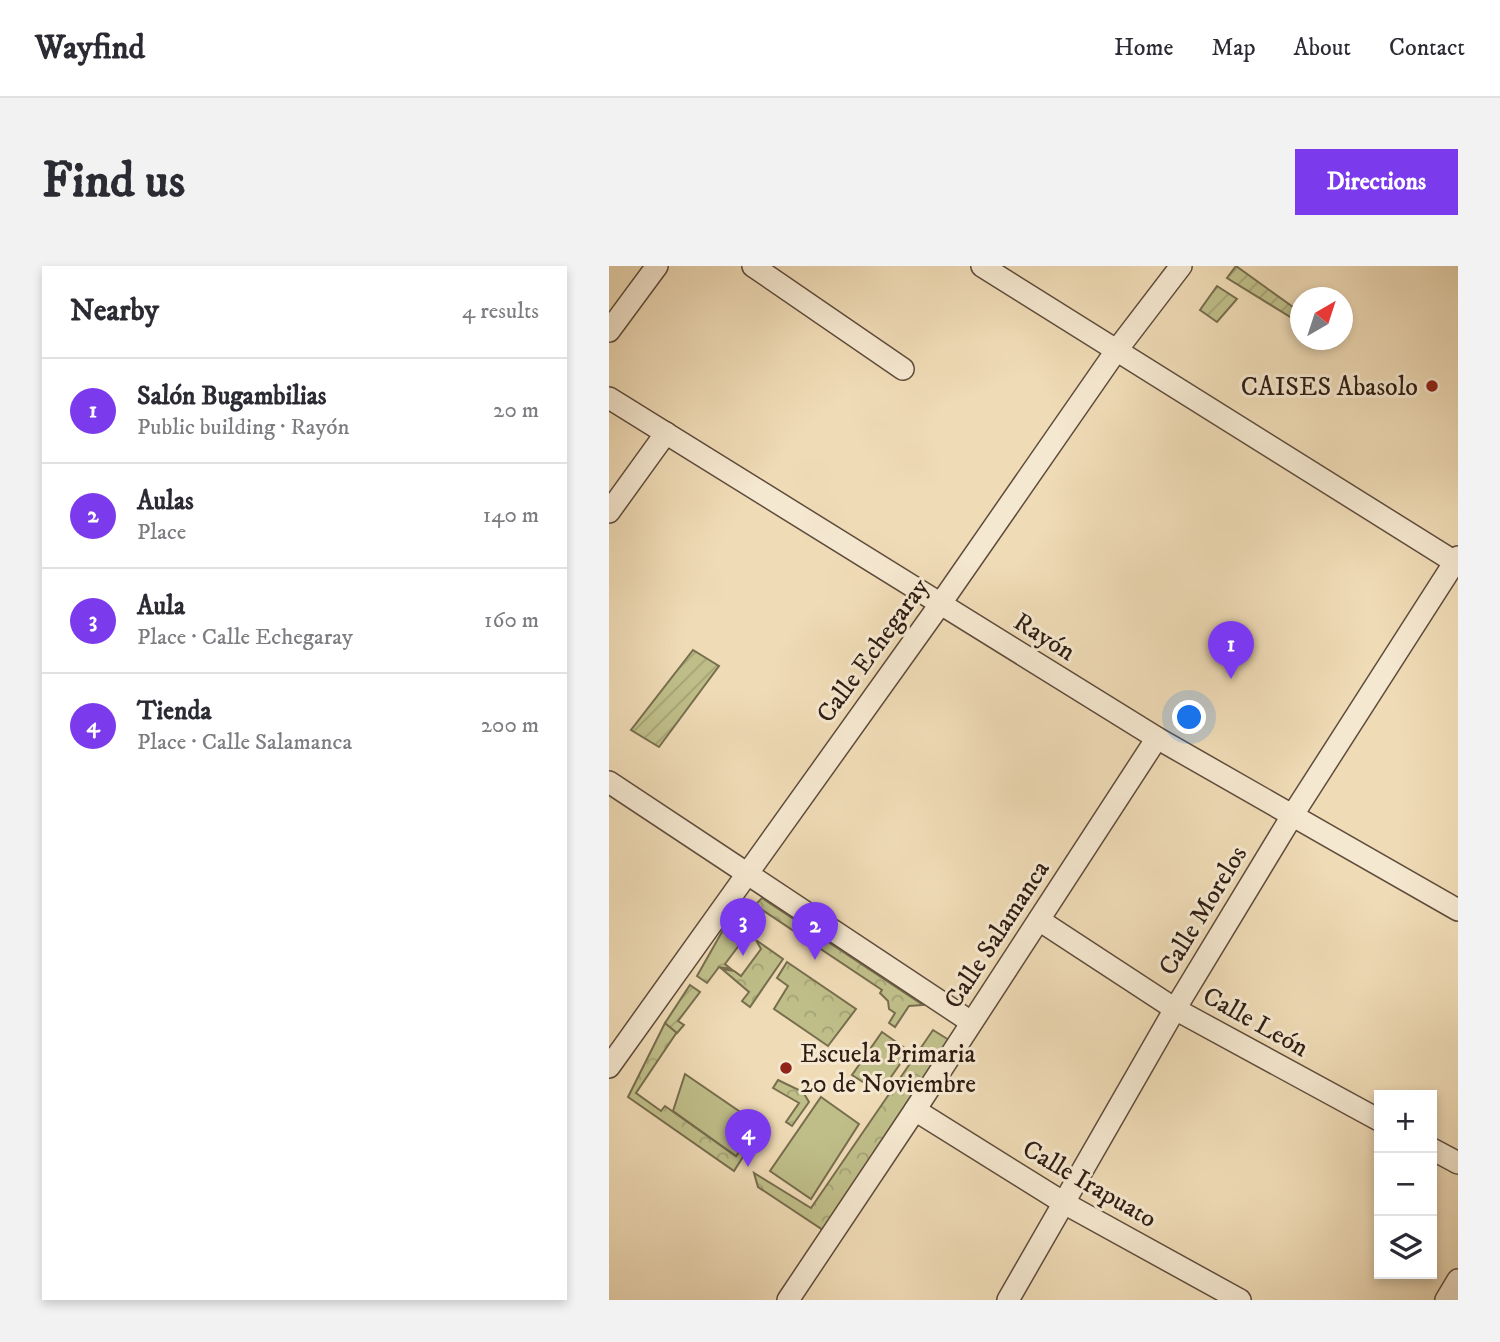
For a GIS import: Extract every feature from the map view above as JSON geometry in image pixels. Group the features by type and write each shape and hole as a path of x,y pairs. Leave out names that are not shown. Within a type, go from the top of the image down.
{"street":[{"path":"609,331 657,266"},
{"path":"753,266 903,369"},
{"path":"982,266 1457,561"},
{"name":"Calle Echegaray","path":"609,1067 941,603 1116,351 1181,266"},
{"name":"Rayón","path":"609,398 1157,738 1458,910"},
{"path":"609,512 666,433"},
{"name":"Calle Morelos","path":"1007,1300 1175,1009 1292,816 1457,561"},
{"name":"Calle Salamanca","path":"789,1300 1157,738"},
{"path":"609,782 971,1022"},
{"name":"Calle León","path":"1039,920 1175,1009 1374,1117"},
{"name":"Calle Irapuato","path":"915,1110 1064,1203 1240,1300"},
{"path":"1437,1152 1458,1163"},
{"path":"1446,1300 1458,1280"}],"green space":[{"path":"1236,266 1290,305 1290,317 1227,278"},
{"path":"1217,286 1237,299 1217,322 1200,310"},
{"path":"693,650 719,666 659,747 631,730"},
{"path":"762,898 923,1005 909,1006 895,1027 889,1023 895,1013 889,1009 888,1001 880,993 882,990 755,905"},
{"path":"727,923 746,936 725,964 731,969 719,967 707,983 697,976"},
{"path":"756,940 783,959 750,1007 742,1001 749,992 722,969 734,971 741,976 761,949"},
{"path":"787,962 856,1009 828,1046 774,1009 788,986 777,978"},
{"path":"690,985 700,992 678,1021 684,1025 677,1033 665,1023"},
{"path":"665,1023 677,1032 636,1093 661,1111 665,1106 736,1156 741,1149 746,1152 734,1171 628,1097"},
{"path":"933,1030 949,1040 823,1230 758,1187 754,1173 811,1208"},
{"path":"882,1032 909,1051 880,1093 852,1075"},
{"path":"685,1074 749,1118 741,1149 736,1156 673,1111"},
{"path":"778,1080 803,1092 809,1102 792,1126 786,1122 799,1103 773,1088"},
{"path":"821,1097 859,1124 811,1199 770,1171"}],"place":[{"name":"CAISES Abasolo","path":"1432,386"},
{"name":"Salón Bugambilias","path":"1231,679"},
{"name":"Aula","path":"743,956"},
{"name":"Aulas","path":"815,960"},
{"name":"Escuela Primaria 20 de Noviembre","path":"786,1068"},
{"name":"Tienda","path":"748,1167"}]}
